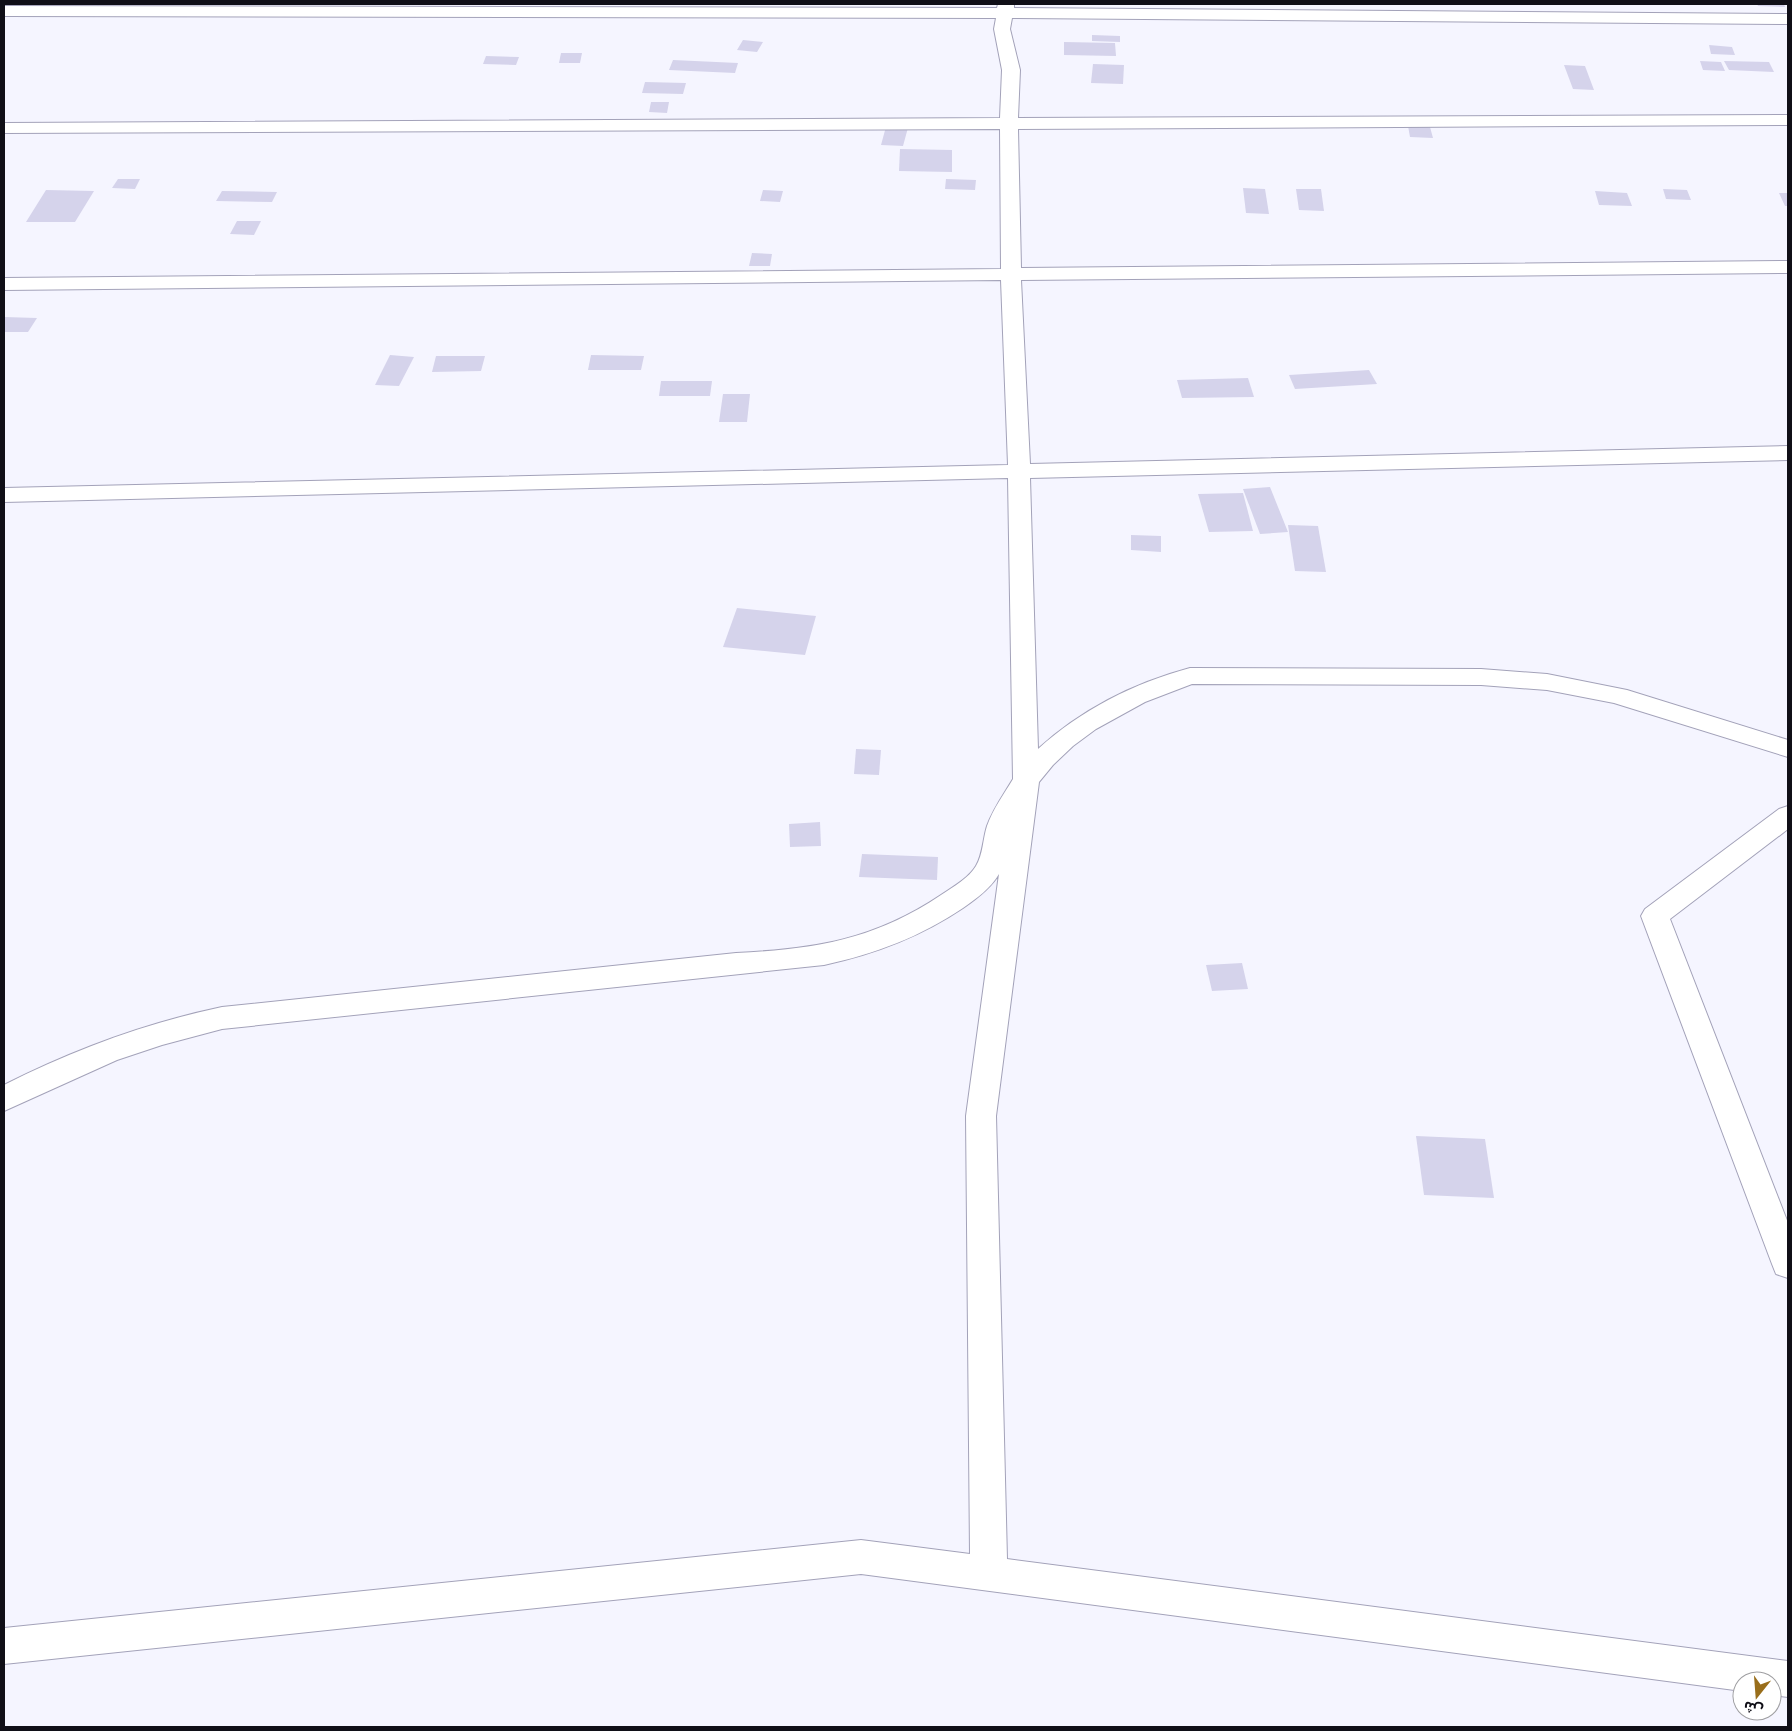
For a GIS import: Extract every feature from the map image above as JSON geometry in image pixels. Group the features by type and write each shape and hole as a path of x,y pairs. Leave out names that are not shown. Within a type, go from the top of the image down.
{"street":[{"path":"7,10 1005,8 1788,19"},
{"path":"989,1574 981,1116 1026,779 1011,274 1009,123 1011,70 1002,29 1005,8"},
{"path":"4,128 1788,120"},
{"path":"4,284 1788,267"},
{"path":"4,495 1788,453"},
{"path":"4,1099 90,1057 152,1035 216,1020 278,1011 736,962 782,962 827,955 870,944 910,928 941,910 969,890 990,867 997,836 1009,806 1026,779 1048,754 1073,732 1108,709 1147,690 1190,676 1481,677 1548,682 1618,696 1788,748"},
{"path":"1788,815 1655,916 1783,1231 1788,1264"},
{"path":"4,1646 861,1557 1788,1679"}],"building":[{"path":"1757,4 1784,4 1785,7 1758,6"},
{"path":"1092,35 1120,36 1120,42 1092,41"},
{"path":"743,40 763,42 757,52 737,50"},
{"path":"1064,42 1115,43 1116,56 1064,55"},
{"path":"1709,45 1732,47 1735,55 1711,54"},
{"path":"561,53 582,53 580,63 559,63"},
{"path":"486,56 519,57 516,65 483,64"},
{"path":"673,60 738,63 735,73 669,70"},
{"path":"1700,61 1721,62 1725,71 1703,70"},
{"path":"1724,61 1769,62 1774,72 1729,70"},
{"path":"1093,64 1124,65 1123,84 1091,83"},
{"path":"1564,65 1585,66 1594,90 1573,89"},
{"path":"645,82 686,83 683,94 642,93"},
{"path":"651,102 669,102 667,113 649,112"},
{"path":"887,123 909,124 903,146 881,145"},
{"path":"1408,126 1430,127 1433,138 1410,137"},
{"path":"900,149 952,150 952,172 899,171"},
{"path":"118,179 140,179 135,189 112,188"},
{"path":"946,179 976,180 975,190 945,189"},
{"path":"1243,188 1265,189 1269,214 1246,213"},
{"path":"1296,189 1321,189 1324,211 1299,210"},
{"path":"1663,189 1687,190 1691,200 1666,199"},
{"path":"46,190 94,191 75,222 26,222"},
{"path":"763,190 783,191 780,202 760,201"},
{"path":"222,191 277,192 272,202 216,201"},
{"path":"1595,191 1627,193 1632,206 1599,205"},
{"path":"1779,193 1788,193 1788,206 1785,206"},
{"path":"237,221 261,221 254,235 230,234"},
{"path":"752,253 772,254 770,266 749,266"},
{"path":"4,317 37,318 28,332 4,332"},
{"path":"390,355 414,357 399,386 375,385"},
{"path":"591,355 644,356 641,370 588,370"},
{"path":"436,356 485,356 481,371 432,372"},
{"path":"1369,370 1377,384 1295,389 1289,375"},
{"path":"1248,378 1254,397 1182,398 1177,380"},
{"path":"661,381 712,381 710,396 659,396"},
{"path":"723,394 750,394 747,422 719,422"},
{"path":"1270,487 1288,532 1260,534 1243,489"},
{"path":"1243,493 1253,531 1209,532 1198,494"},
{"path":"1288,525 1318,526 1326,572 1295,571"},
{"path":"1131,535 1161,536 1161,552 1131,550"},
{"path":"737,608 816,616 805,655 723,647"},
{"path":"856,749 881,750 879,775 854,774"},
{"path":"820,822 821,846 790,847 789,824"},
{"path":"862,854 938,857 937,880 859,877"},
{"path":"1242,963 1248,989 1212,991 1206,965"},
{"path":"1416,1136 1485,1139 1494,1198 1424,1195"}]}
